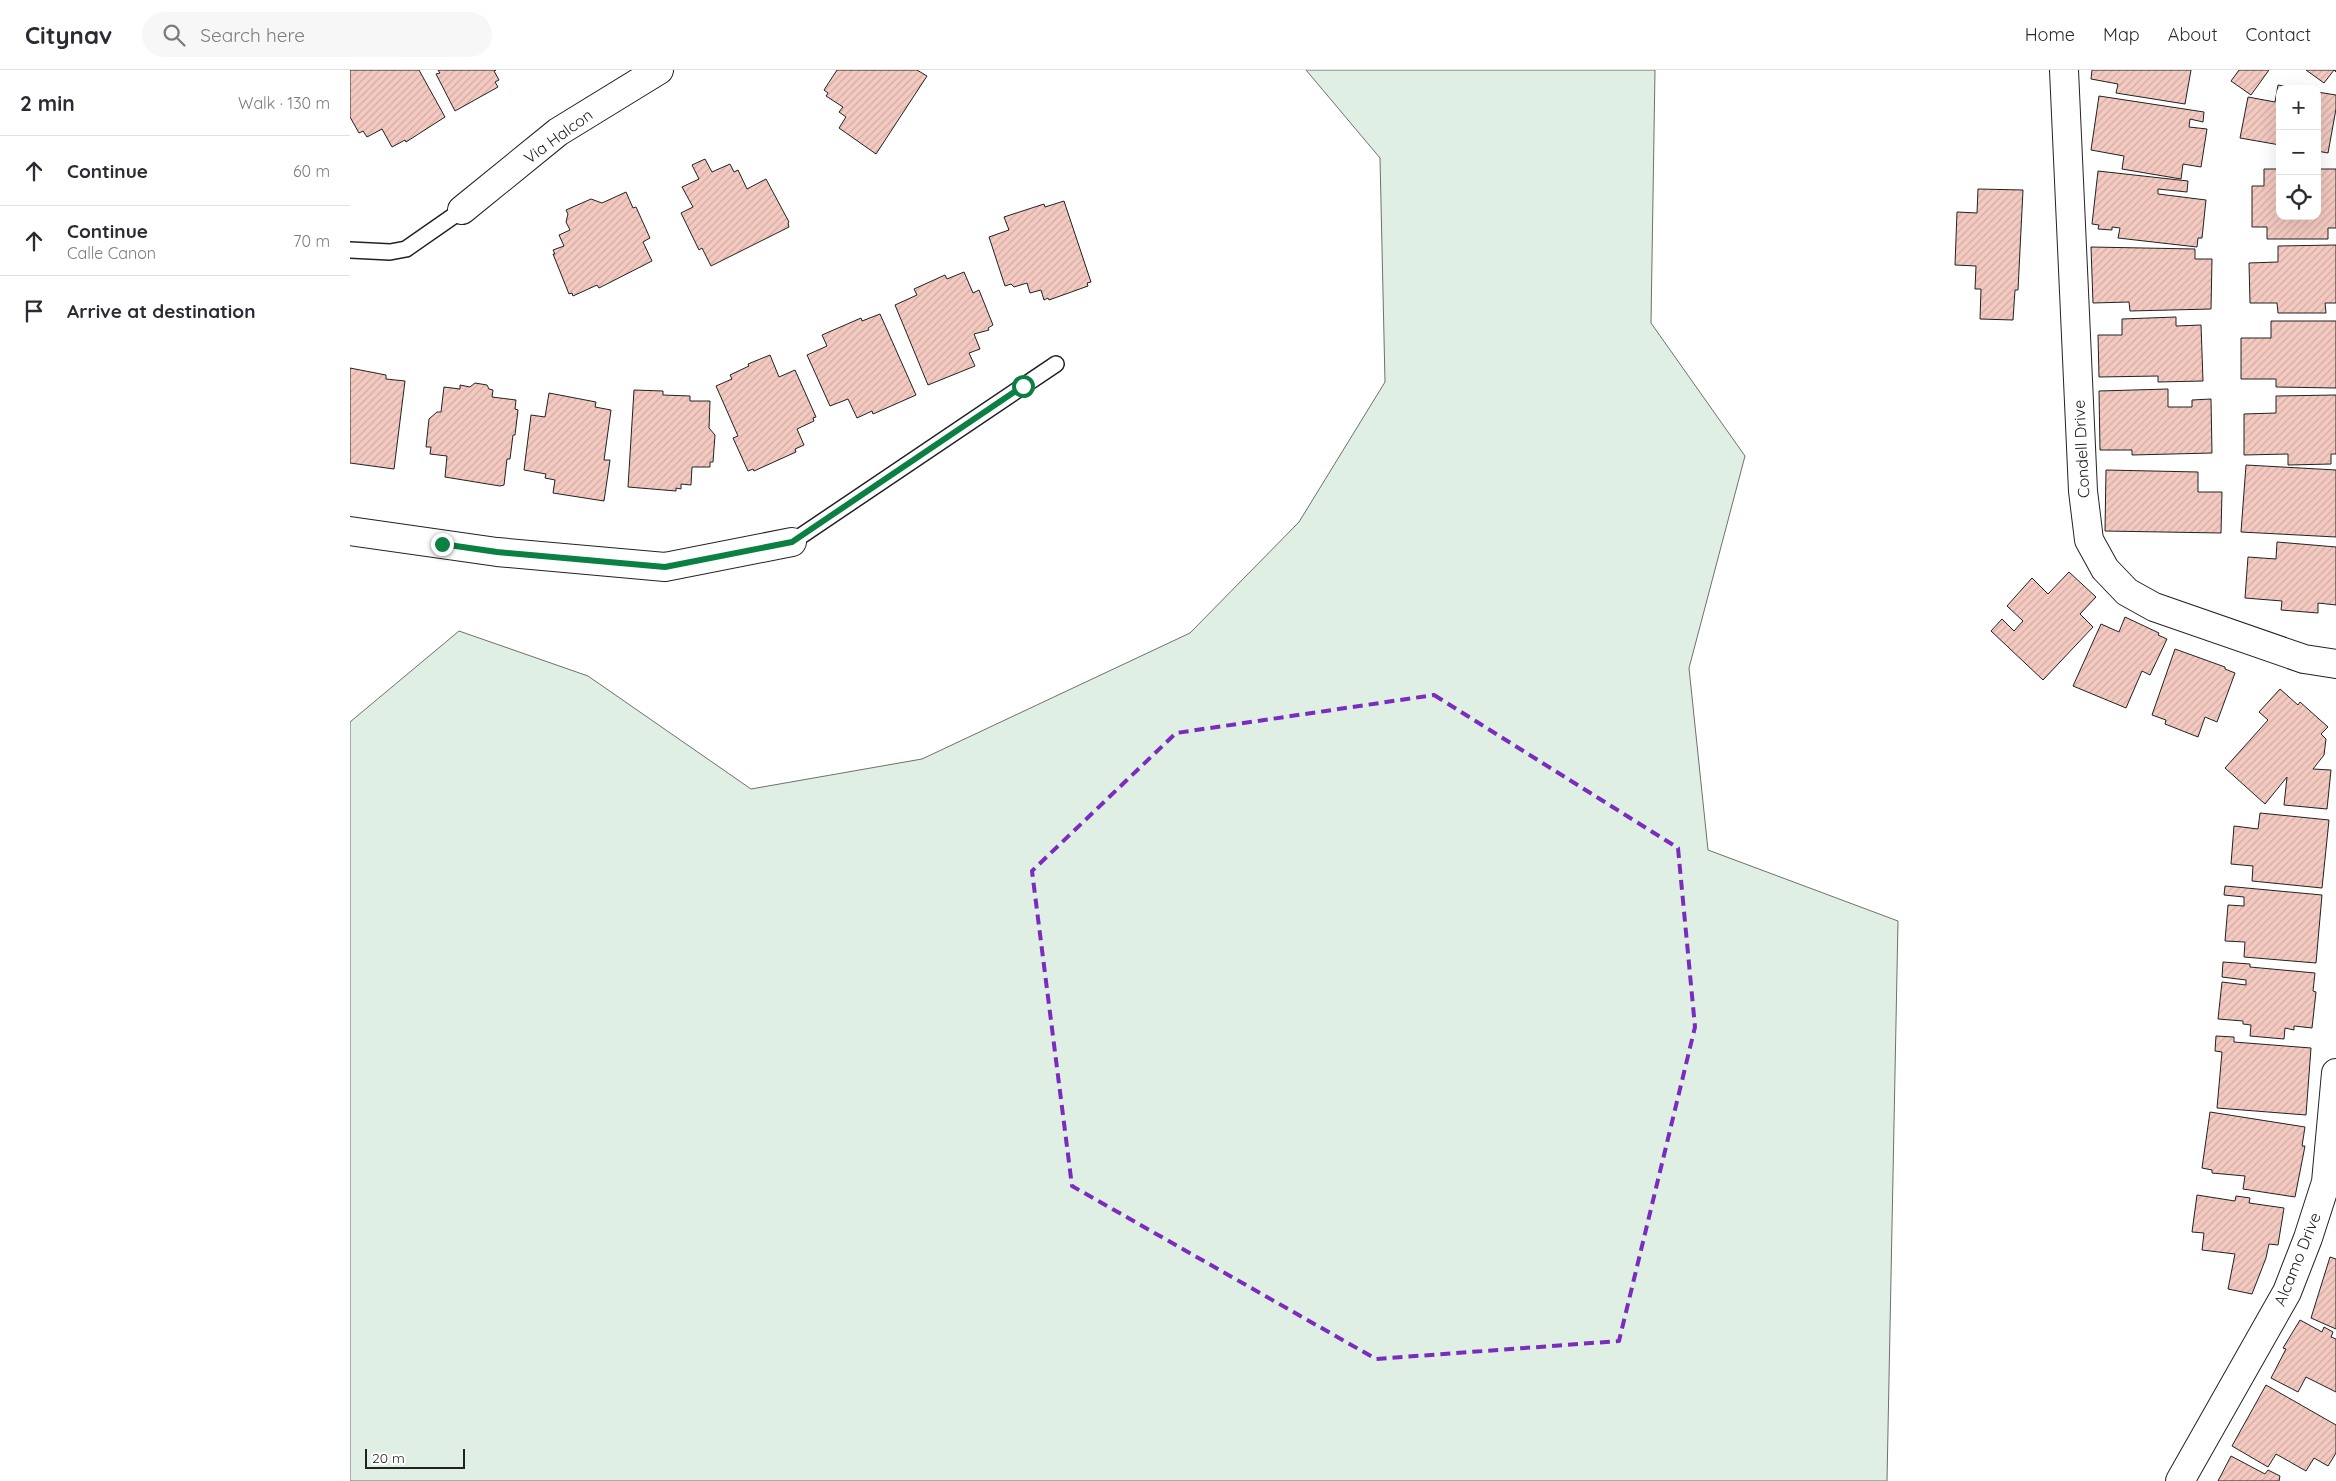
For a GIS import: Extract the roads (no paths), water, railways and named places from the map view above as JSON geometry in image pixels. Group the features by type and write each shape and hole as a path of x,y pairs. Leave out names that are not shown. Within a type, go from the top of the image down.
{"street":[{"name":"Via Halcon","path":"462,210 558,132 659,70"},
{"name":"Condell Drive","path":"2064,70 2083,491 2089,540 2105,569 2127,592 2154,607 2304,659 2336,664"},
{"path":"350,531 497,552 665,567 792,542"},
{"name":"Alcamo Drive","path":"2180,1481 2287,1292 2308,1238 2326,1182 2336,1073"}],"lane":[{"path":"350,250 390,252 406,249 462,210"},
{"path":"792,542 1056,364"}]}
